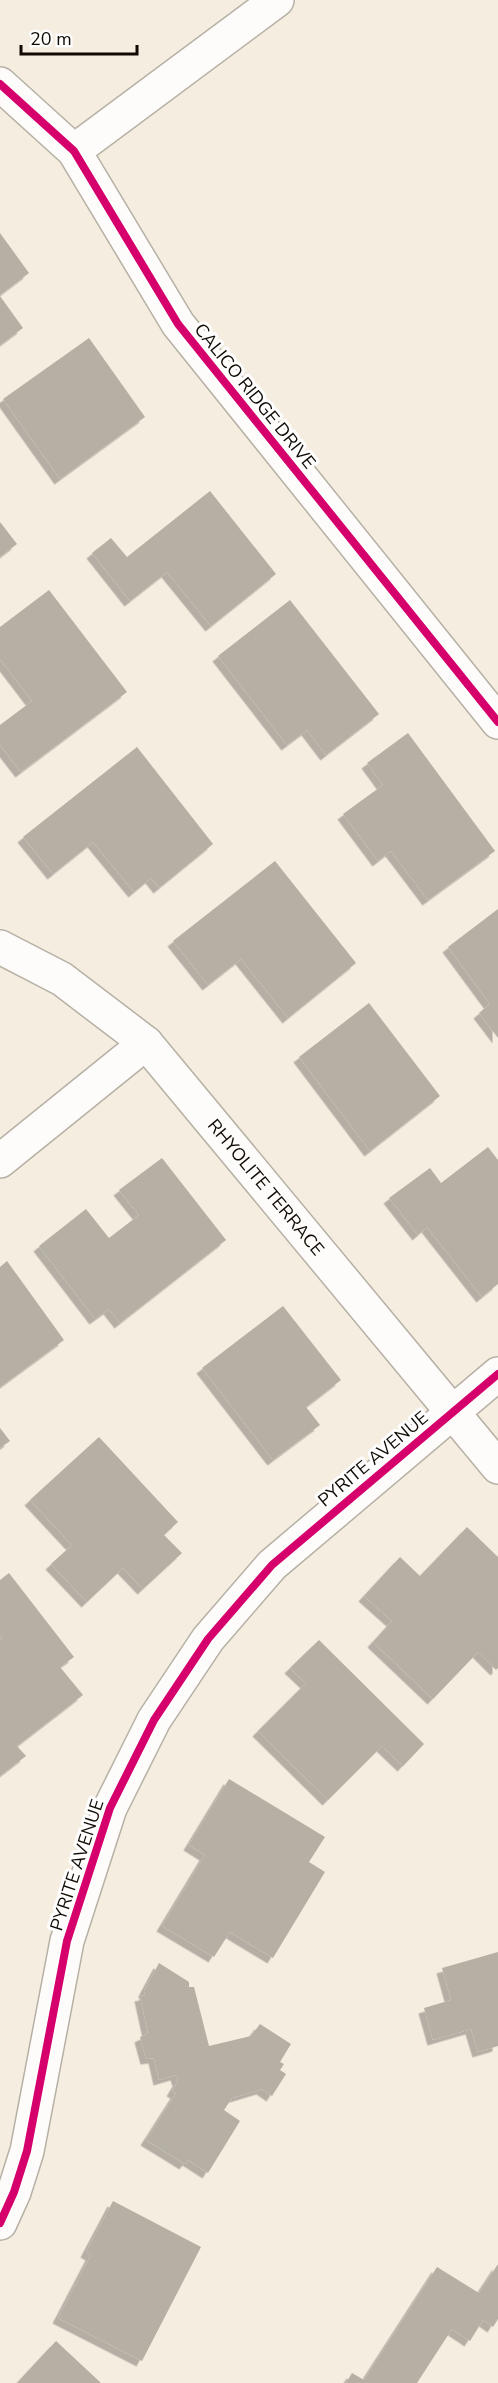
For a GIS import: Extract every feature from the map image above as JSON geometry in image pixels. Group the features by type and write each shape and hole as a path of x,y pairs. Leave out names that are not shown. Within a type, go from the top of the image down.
{"street":[{"path":"74,151 277,0"},
{"name":"CALICO RIDGE DRIVE","path":"0,84 74,151 178,324 498,722"},
{"name":"RHYOLITE TERRACE","path":"0,947 63,979 146,1043 498,1467"},
{"path":"0,1161 146,1043"},
{"name":"PYRITE AVENUE","path":"0,2223 14,2192 14,2147 67,1941 110,1808 154,1720 208,1639 272,1565 498,1374"}],"building":[{"path":"0,233 29,273 0,295"},
{"path":"0,296 23,328 0,345"},
{"path":"89,338 145,417 60,479 3,399"},
{"path":"210,491 276,574 211,626 167,572 130,601 92,553 111,538 127,557"},
{"path":"0,522 17,544 0,557"},
{"path":"49,590 127,692 21,772 0,745 0,725 32,701 0,659 0,627"},
{"path":"290,600 379,714 326,755 307,730 287,745 218,656"},
{"path":"408,733 495,851 428,900 391,851 378,861 343,814 383,785 367,763"},
{"path":"137,747 213,844 159,888 151,878 134,892 93,842 53,874 23,837"},
{"path":"275,861 356,963 288,1018 241,959 208,985 173,941"},
{"path":"498,909 498,1038 479,1013 490,1004 448,947"},
{"path":"369,1003 440,1096 370,1151 299,1057"},
{"path":"488,1147 498,1160 498,1284 482,1297 427,1227 418,1235 389,1198 430,1168 441,1183"},
{"path":"162,1158 226,1240 120,1323 109,1309 95,1319 39,1246 86,1209 109,1238 139,1215 119,1190"},
{"path":"7,1261 64,1340 0,1387 0,1267"},
{"path":"283,1306 341,1380 306,1407 320,1425 273,1460 202,1368"},
{"path":"0,1428 10,1441 0,1448"},
{"path":"99,1437 178,1522 164,1535 182,1553 143,1589 123,1568 87,1602 51,1564 72,1545 30,1500"},
{"path":"467,1527 498,1557 498,1668 496,1670 478,1652 433,1699 373,1642 392,1621 364,1596 400,1557 420,1576"},
{"path":"9,1573 74,1657 60,1667 83,1695 17,1746 26,1756 0,1776 0,1640 2,1638 0,1635 0,1580"},
{"path":"319,1640 424,1744 403,1766 382,1746 328,1800 258,1731 306,1683 290,1668"},
{"path":"229,1779 325,1837 309,1862 325,1872 273,1958 230,1932 214,1957 162,1926 205,1855 189,1845"},
{"path":"498,1952 498,2046 478,2052 471,2029 433,2040 424,2008 451,2000 442,1968"},
{"path":"159,1963 189,1982 189,1987 194,1987 209,2046 251,2036 260,2024 291,2044 280,2062 284,2064 280,2070 286,2074 272,2096 262,2089 232,2098 224,2110 240,2121 208,2173 188,2160 185,2164 146,2140 176,2093 172,2091 178,2081 176,2075 159,2080 154,2058 146,2059 140,2037 148,2033 140,1996 145,1995 144,1991"},
{"path":"113,2201 201,2247 142,2361 58,2318 91,2255 86,2252"},
{"path":"498,2264 498,2319 493,2327 483,2320 470,2341 452,2329 417,2383 346,2383 352,2373 364,2380 437,2267 479,2293"},
{"path":"56,2341 101,2383 17,2383"}],"cycle path":[{"path":"0,84 74,151 178,324 498,722"},
{"path":"0,2223 14,2192 27,2151 67,1941 110,1808 154,1720 208,1639 272,1565 498,1374"}]}
